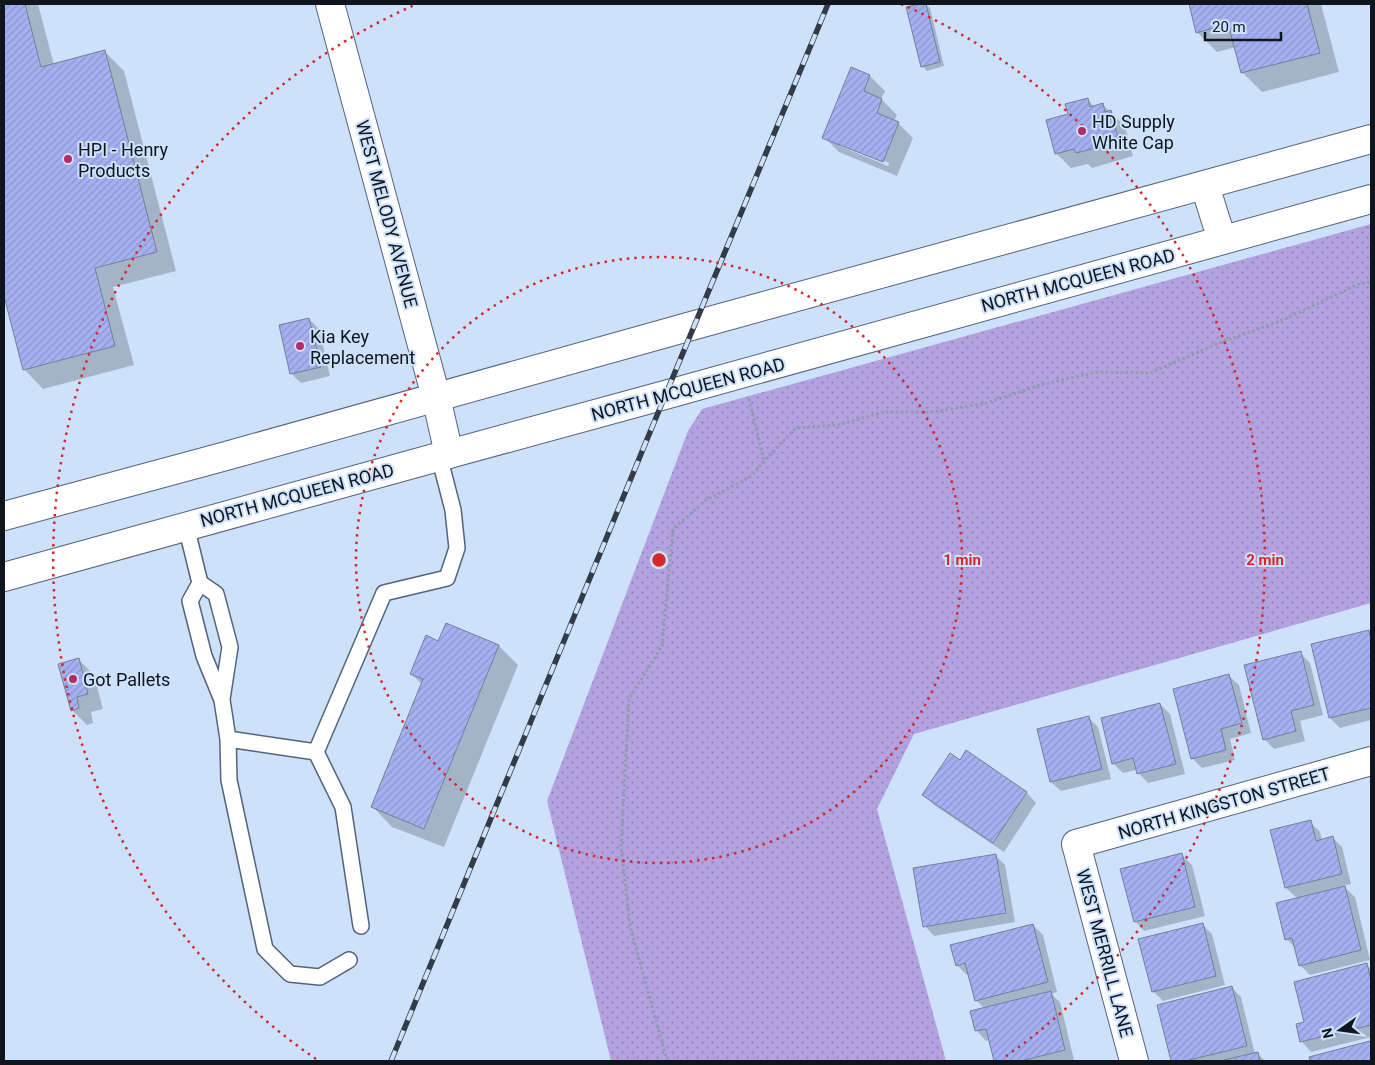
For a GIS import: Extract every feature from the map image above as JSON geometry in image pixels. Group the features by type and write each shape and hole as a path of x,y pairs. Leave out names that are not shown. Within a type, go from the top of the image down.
{"main road":[{"name":"WEST MELODY AVENUE","path":"330,4 436,397 444,455"},
{"path":"4,516 1371,139"},
{"path":"1204,186 1222,240"},
{"name":"NORTH MCQUEEN ROAD","path":"4,577 1371,199"},
{"name":"NORTH KINGSTON STREET","path":"1076,844 1371,761"},
{"name":"WEST MERRILL LANE","path":"1076,844 1134,1061"}],"lane":[{"path":"361,926 343,807 316,752 384,593 447,578 457,548 444,455"},
{"path":"186,526 200,582 216,594 230,647 222,700"},
{"path":"200,582 190,601 204,656 222,700 228,739 230,780 265,949 290,974 320,977 349,960"},
{"path":"228,739 316,752"}],"path":[{"path":"667,1061 630,926 621,846 629,699 662,646 673,529 705,501 750,477 796,428 837,425 884,412 933,412 987,403 1040,385 1098,372 1150,374 1220,343 1283,320 1359,284 1371,282"},
{"path":"744,373 764,461"}],"shaded area":[{"path":"1371,224 1371,603 914,734 877,809 946,1061 611,1061 547,801 688,431 702,409"}],"building":[{"name":"HPI - Henry Products","path":"4,4 25,4 41,67 105,50 157,252 95,268 115,346 23,370 4,296"},
{"path":"926,4 940,62 921,67 906,7"},
{"path":"1189,4 1307,4 1320,53 1241,73 1228,24 1196,33"},
{"path":"851,67 870,75 864,91 882,99 877,113 899,122 883,162 822,138"},
{"name":"HD Supply White Cap","path":"1088,98 1090,107 1103,103 1105,112 1111,110 1119,142 1076,153 1074,149 1055,154 1046,120 1068,114 1065,104"},
{"name":"Kia Key Replacement","path":"309,318 321,367 290,374 279,325"},
{"path":"446,623 499,645 424,829 371,807 423,679 410,674 426,635 438,641"},
{"path":"1369,630 1371,639 1371,708 1329,718 1311,644"},
{"path":"1301,651 1314,705 1291,711 1296,731 1263,740 1244,665"},
{"name":"Got Pallets","path":"79,658 88,694 77,697 79,708 71,711 58,664"},
{"path":"1229,674 1242,723 1221,729 1226,750 1191,759 1173,689"},
{"path":"1160,703 1176,764 1137,774 1133,758 1112,764 1101,718"},
{"path":"1089,716 1102,769 1050,782 1037,729"},
{"path":"966,750 1027,792 993,843 922,795 950,753 960,760"},
{"path":"1311,820 1316,841 1333,836 1342,874 1285,888 1270,830"},
{"path":"1182,853 1195,907 1134,922 1120,869"},
{"path":"996,854 1006,913 923,927 913,868"},
{"path":"1345,886 1361,950 1299,966 1292,938 1285,940 1276,903"},
{"path":"1203,923 1216,976 1152,992 1138,939"},
{"path":"1033,924 1048,982 975,1001 965,963 956,966 950,945"},
{"path":"1367,963 1371,981 1371,1025 1300,1042 1296,1024 1304,1022 1294,982"},
{"path":"1232,986 1247,1046 1185,1061 1171,1061 1157,1005"},
{"path":"1051,991 1065,1050 1021,1061 994,1061 986,1029 975,1031 970,1011"},
{"path":"1370,1041 1371,1061 1310,1061 1309,1057"},
{"path":"1258,1052 1260,1061 1220,1061"}],"railway":[{"path":"391,1061 828,4"}],"place":[{"name":"HD Supply White Cap","path":"1082,131"},
{"name":"HPI - Henry Products","path":"68,159"},
{"name":"Kia Key Replacement","path":"300,346"},
{"name":"Got Pallets","path":"73,679"}]}
